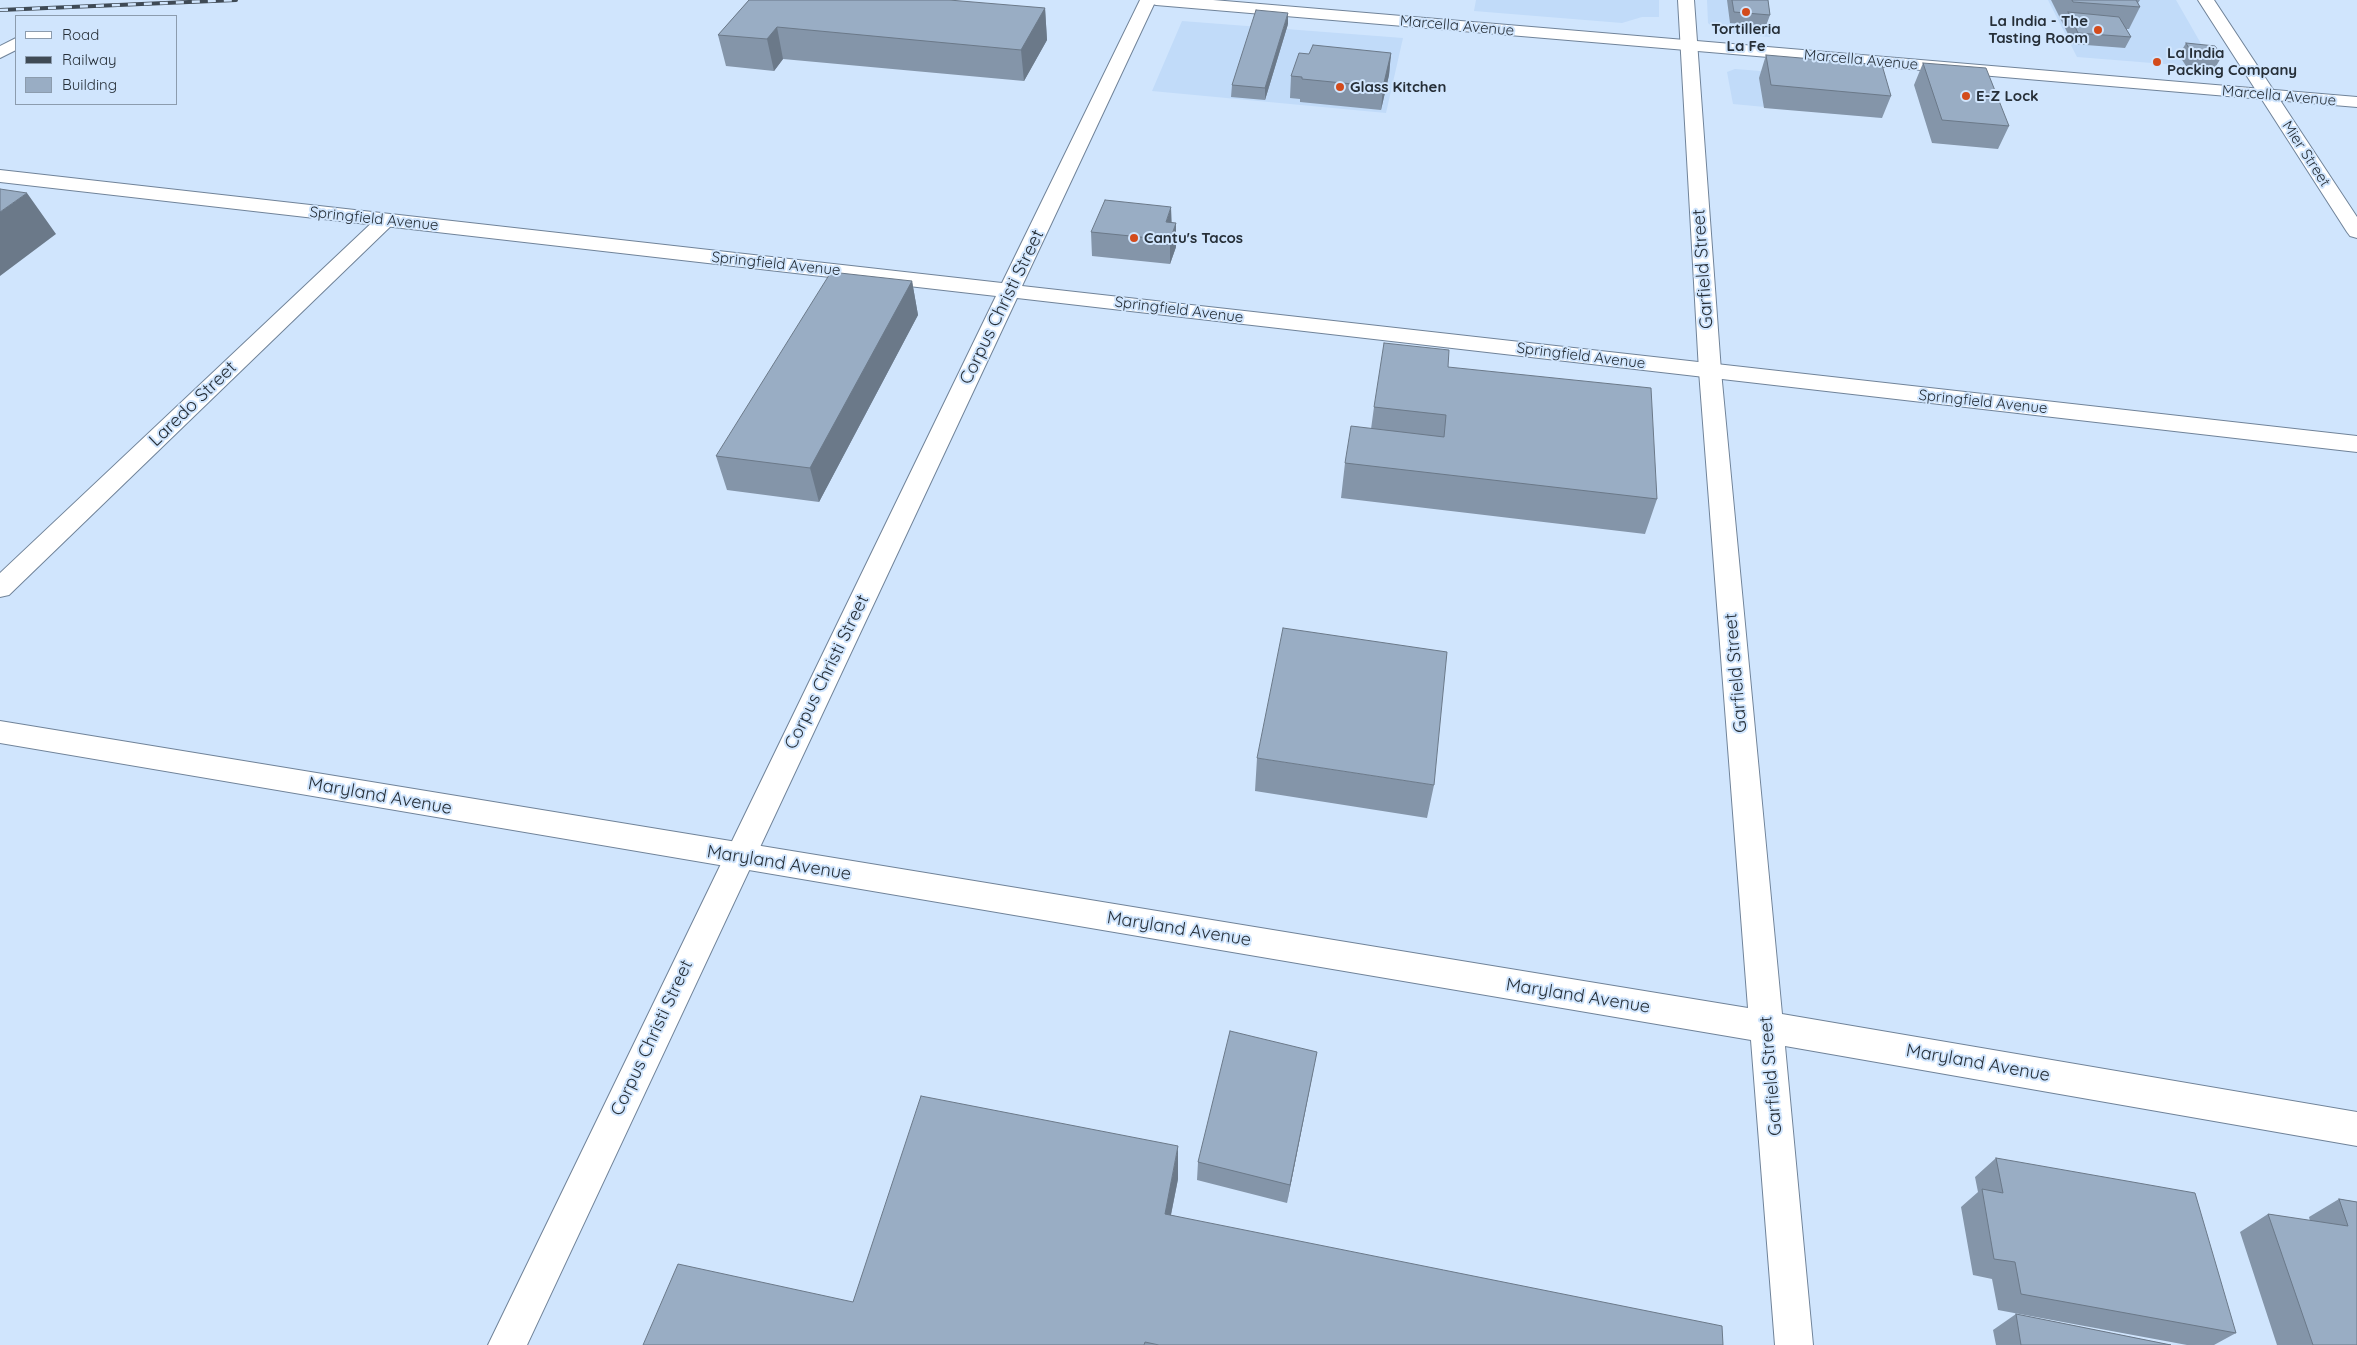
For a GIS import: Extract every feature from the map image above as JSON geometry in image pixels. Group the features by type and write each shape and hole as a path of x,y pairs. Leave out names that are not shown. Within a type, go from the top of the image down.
{"street":[{"name":"Corpus Christi Street","path":"507,1345 738,856 1148,0"},
{"name":"Marcella Avenue","path":"1156,0 2357,102"},
{"name":"Garfield Street","path":"1686,0 1687,45 1710,371 1794,1345"},
{"name":"Mier Street","path":"2206,0 2357,232"},
{"path":"0,53 15,44"},
{"name":"Springfield Avenue","path":"0,176 2357,444"},
{"name":"Laredo Street","path":"0,588 386,220"},
{"name":"Maryland Avenue","path":"0,732 1767,1027 2357,1128"}],"shaded area":[{"path":"1476,0 1659,0 1659,17 1642,17 1622,23 1474,11"},
{"path":"1707,0 1763,0 1770,37 1725,33 1714,29 1708,23"},
{"path":"2048,0 2176,0 2215,68 2077,57"},
{"path":"1182,21 1403,38 1386,113 1152,91"},
{"path":"1735,69 1873,80 1882,118 1733,104 1727,72"}],"building":[{"path":"749,0 949,0 1045,8 1021,50 777,27 767,39 718,35"},
{"path":"1732,0 1768,0 1770,15 1734,12"},
{"path":"2072,0 2136,0 2140,7 2073,2"},
{"path":"1256,10 1288,13 1265,88 1232,85"},
{"path":"2068,12 2119,17 2131,37 2078,33"},
{"path":"2186,43 2215,46 2222,56 2192,54"},
{"path":"1313,45 1391,53 1383,87 1302,79 1302,77 1291,76 1299,53 1309,54"},
{"path":"1766,55 1882,65 1891,96 1771,85"},
{"path":"1923,63 1986,68 2009,126 1942,120"},
{"path":"0,189 27,193 0,212"},
{"path":"1105,200 1171,207 1166,222 1176,223 1170,240 1091,232"},
{"path":"831,272 912,281 810,468 716,456"},
{"path":"1384,343 1449,350 1448,367 1651,388 1657,499 1345,463 1351,426 1444,437 1446,415 1374,407"},
{"path":"1283,628 1447,652 1434,785 1257,758"},
{"path":"1230,1031 1317,1052 1290,1185 1198,1162"},
{"path":"921,1096 1178,1146 1165,1214 1722,1326 1723,1345 1159,1345 1145,1342 1144,1345 643,1345 678,1264 853,1302"},
{"path":"1996,1158 2195,1193 2236,1333 2021,1294 2015,1262 1994,1259 1982,1189 2003,1193"},
{"path":"2339,1199 2357,1202 2357,1345 2313,1345 2268,1214 2348,1226"},
{"path":"2016,1314 2171,1345 2021,1345"}],"railway":[{"path":"0,10 236,0"}],"place":[{"name":"Tortilleria La Fe","path":"1746,12"},
{"name":"La India - The Tasting Room","path":"2098,30"},
{"name":"La India Packing Company","path":"2157,62"},
{"name":"Glass Kitchen","path":"1340,87"},
{"name":"E-Z Lock","path":"1966,96"},
{"name":"Cantu's Tacos","path":"1134,238"}]}
